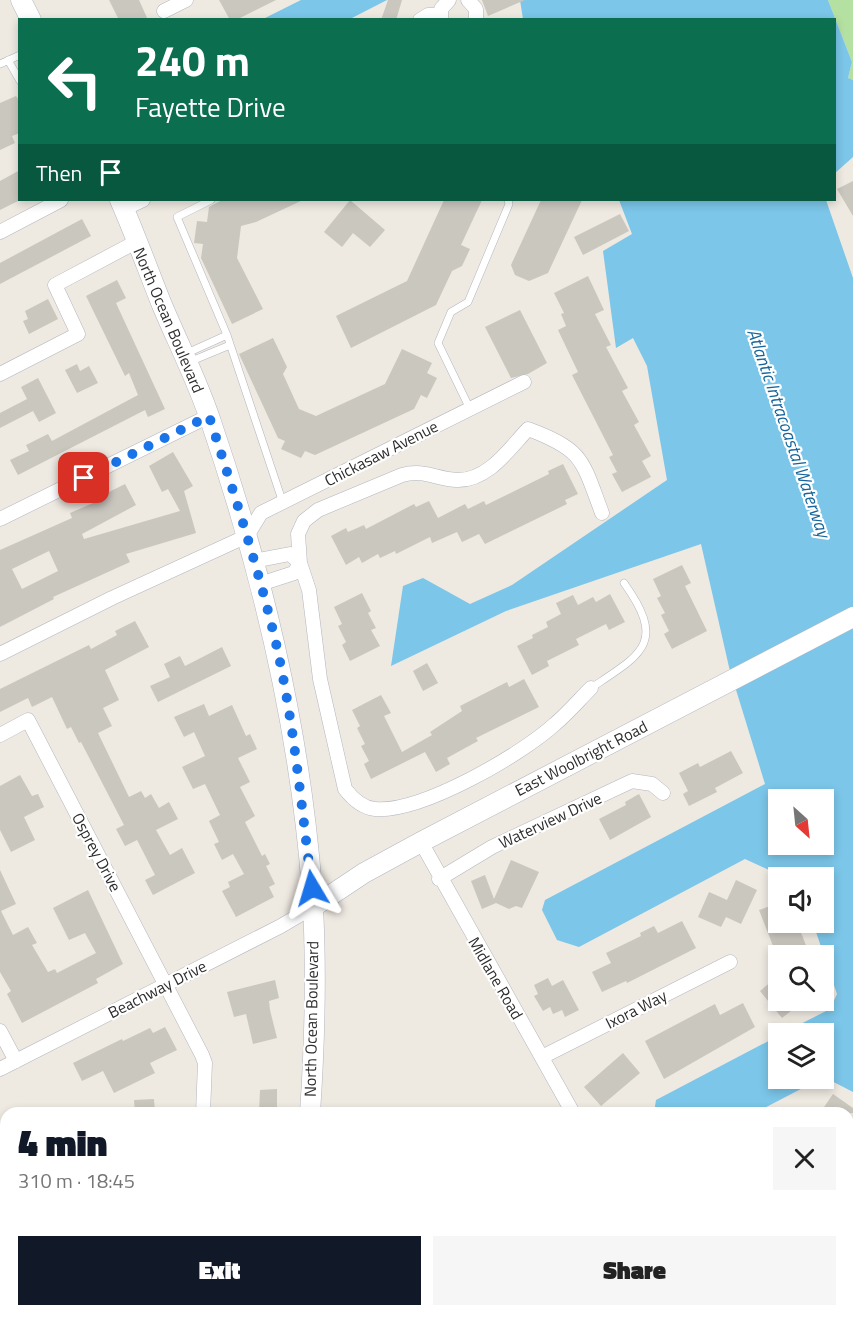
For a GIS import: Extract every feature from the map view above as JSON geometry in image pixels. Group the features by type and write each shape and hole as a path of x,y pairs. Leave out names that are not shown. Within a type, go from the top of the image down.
{"main road":[{"path":"21,0 30,18"},
{"name":"North Ocean Boulevard","path":"122,204 135,242 209,416 247,536 275,640 295,752 313,907 314,992 310,1107"},
{"name":"East Woolbright Road","path":"313,907 364,873 421,842 853,617"}],"street":[{"path":"164,10 186,0"},
{"path":"423,18 428,15 441,17 441,9 449,0"},
{"path":"468,0 476,9 476,18"},
{"path":"0,232 59,201"},
{"path":"122,204 138,201"},
{"path":"0,374 78,334 55,285 135,242"},
{"name":"Chickasaw Avenue","path":"247,536 261,513 524,382"},
{"path":"0,519 209,416"},
{"path":"591,688 554,725 495,766 401,808 372,809 353,799 345,789 320,679 309,590 300,563 298,534 304,521 318,510 415,471 458,480 477,476 497,463 528,429 562,442 582,462 602,513"},
{"path":"0,654 112,598 247,536"},
{"path":"254,561 290,554 300,563"},
{"path":"260,584 294,573 300,563"},
{"name":"Osprey Drive","path":"0,735 28,720 205,1063 203,1107"},
{"name":"Waterview Drive","path":"439,879 492,847 632,781 652,784 663,793"},
{"name":"Midlane Road","path":"421,842 439,879 570,1107"},
{"name":"Beachway Drive","path":"0,1069 281,926 313,907"},
{"name":"Ixora Way","path":"542,1057 730,962"},
{"path":"0,1031 16,1061"}],"lane":[{"path":"0,64 18,56"},
{"path":"8,60 18,78"},
{"path":"209,201 177,217 230,345 283,502"},
{"path":"470,409 438,343 451,312 468,302 509,204 508,201"},
{"path":"185,359 226,335"},
{"path":"185,359 230,345"},
{"path":"591,688 627,664 645,646 647,630 642,613 624,583"}],"green space":[{"path":"828,0 853,0 853,80 848,78 852,62"}],"water":[{"path":"301,0 387,0 352,18 265,18"},
{"path":"520,0 828,0 835,18 523,18"},
{"path":"836,21 852,62 848,78 853,80 853,157 836,172"},
{"name":"Atlantic Intracoastal Waterway","path":"619,201 826,201 853,278 853,1092 834,1082 834,1023 803,1023 826,1011 834,1011 834,1000 837,994 834,985 834,945 820,945 816,933 834,933 834,867 768,867 768,870 745,859 579,947 557,940 542,910 545,900 765,784 729,667 701,544 506,611 391,666 403,586 423,578 470,604 512,585 667,480 647,366 633,338 616,348 603,251 632,234"},
{"path":"768,1041 768,1089 801,1089 766,1107 655,1107 656,1100"}],"building":[{"path":"109,0 139,0 147,18 118,18"},
{"path":"219,0 276,0 240,18 229,18"},
{"path":"388,0 402,0 397,18 382,18"},
{"path":"482,0 525,0 488,16"},
{"path":"16,96 18,99 18,134 12,136 15,143 0,150 0,103"},
{"path":"18,171 18,201 0,210 0,181"},
{"path":"853,181 853,216 837,189"},
{"path":"220,201 301,201 256,222 241,226 237,258 263,309 232,324 201,258 203,244 194,243 197,221 207,222 209,207"},
{"path":"349,201 385,230 370,247 353,233 342,247 324,232"},
{"path":"444,201 482,201 461,245 470,249 462,266 452,271 436,305 351,348 336,316 407,281"},
{"path":"541,201 582,201 548,273 529,281 515,275 511,265"},
{"path":"620,214 629,231 583,255 574,237"},
{"path":"82,219 91,236 0,284 0,263"},
{"path":"588,276 604,310 595,314 611,345 606,347 628,388 622,391 639,422 634,425 651,456 642,461 651,477 622,492 612,474 617,472 609,457 613,455 572,375 578,372 558,330 566,326 561,314 564,313 554,293"},
{"path":"117,280 126,298 116,303 165,409 148,417 145,410 18,475 10,460 29,451 26,445 48,434 52,441 138,395 129,373 125,376 86,296"},
{"path":"48,299 58,319 29,334 23,321 28,319 25,311"},
{"path":"520,310 547,363 528,374 511,378 485,327"},
{"path":"273,338 287,367 283,374 299,409 316,416 385,384 402,349 432,363 427,373 437,378 427,398 421,395 414,409 315,455 305,451 301,458 281,449 285,441 278,438 239,354"},
{"path":"77,364 80,371 89,366 98,383 77,393 65,370"},
{"path":"38,378 56,413 39,422 33,411 0,428 0,413 27,399 21,387"},
{"path":"173,452 193,486 184,491 196,533 126,554 130,562 53,597 54,599 0,627 0,550 72,518 70,513 100,500 99,497 125,484 136,505 82,534 84,539 180,511 168,489 162,492 149,466","holes":["49,551 58,571 22,589 12,569"]},
{"path":"563,464 578,494 565,500 567,504 485,544 479,534 462,542 457,532 432,543 430,537 396,554 395,551 380,558 378,554 362,563 359,557 346,565 331,536 346,528 348,532 364,525 366,529 414,504 416,507 429,501 438,518 465,504 468,509 484,501 486,505 549,474 548,471"},
{"path":"682,565 691,583 685,586 707,631 672,649 664,634 669,631 661,615 665,613 657,598 661,596 653,579"},
{"path":"362,593 371,611 368,613 376,628 371,630 380,646 350,661 342,645 346,642 338,626 342,624 334,607"},
{"path":"610,594 625,622 609,630 606,624 576,639 579,645 547,661 549,666 532,675 517,646 533,638 532,635 548,627 546,622 561,614 556,603 573,595 578,605 593,597 596,602"},
{"path":"135,621 149,647 105,670 119,700 103,708 112,726 98,733 129,797 141,791 145,798 151,794 159,808 169,802 178,819 156,830 170,855 182,848 195,873 153,895 145,880 155,875 137,840 125,846 116,829 124,825 81,742 79,743 71,727 67,729 52,697 32,707 28,698 0,712 0,689 89,645 91,649 117,635 115,631"},
{"path":"222,647 231,666 158,702 150,686 170,677 164,664 180,656 185,666"},
{"path":"427,663 438,683 423,691 413,671"},
{"path":"524,679 539,707 476,738 478,741 447,758 450,764 436,772 425,752 371,779 364,764 369,761 361,746 365,744 352,710 381,695 391,713 384,716 402,752 432,735 430,732 462,711 460,706 507,682 509,687"},
{"path":"204,704 209,716 232,705 246,736 250,734 257,749 238,758 250,782 240,787 255,816 245,822 262,856 265,854 270,864 266,866 275,884 269,887 274,897 236,917 222,891 230,887 228,882 244,874 233,854 222,860 214,844 219,842 209,821 220,815 205,784 193,789 182,767 205,756 194,732 184,737 174,717"},
{"path":"731,751 743,773 715,788 717,792 689,806 683,794 688,791 679,773 698,763 700,767"},
{"path":"20,775 32,796 38,794 44,807 24,817 35,840 11,852 0,830 0,786"},
{"path":"639,794 651,817 610,840 599,819 626,805 625,802"},
{"path":"511,860 539,872 522,908 516,906 509,909 496,903 482,909 471,881 485,875 494,899"},
{"path":"0,870 16,904 1,911 13,935 28,927 37,943 32,945 48,972 55,969 57,973 96,953 85,933 69,940 53,908 88,890 123,964 96,979 98,983 22,1023 7,994 11,991 0,972"},
{"path":"736,880 757,890 741,924 726,917 721,927 698,917 709,892 727,900"},
{"path":"768,907 768,933 759,910"},
{"path":"682,921 696,948 627,983 626,981 602,992 592,972 611,963 606,953 641,936 640,933 654,926 658,933"},
{"path":"768,933 801,933 806,945 773,945"},
{"path":"548,978 552,986 563,980 579,1010 565,1017 562,1010 553,1014 550,1007 543,1011 534,996 538,994 534,985"},
{"path":"275,980 279,998 269,1001 277,1038 253,1044 246,1014 234,1017 227,992"},
{"path":"768,984 768,1001 760,991"},
{"path":"743,1003 755,1027 664,1079 645,1041 715,1004 720,1015"},
{"path":"776,1011 791,1011 782,1018"},
{"path":"165,1027 177,1050 150,1063 155,1073 114,1093 103,1071 82,1081 73,1063 150,1028 153,1033"},
{"path":"623,1053 640,1073 601,1106 584,1087"},
{"path":"277,1089 277,1107 259,1107 260,1090"},
{"path":"833,1094 852,1107 824,1107"},
{"path":"154,1099 155,1107 135,1107 134,1100"}],"route":[{"path":"84,478 209,416 247,536 275,640 295,752 312,888"}]}
